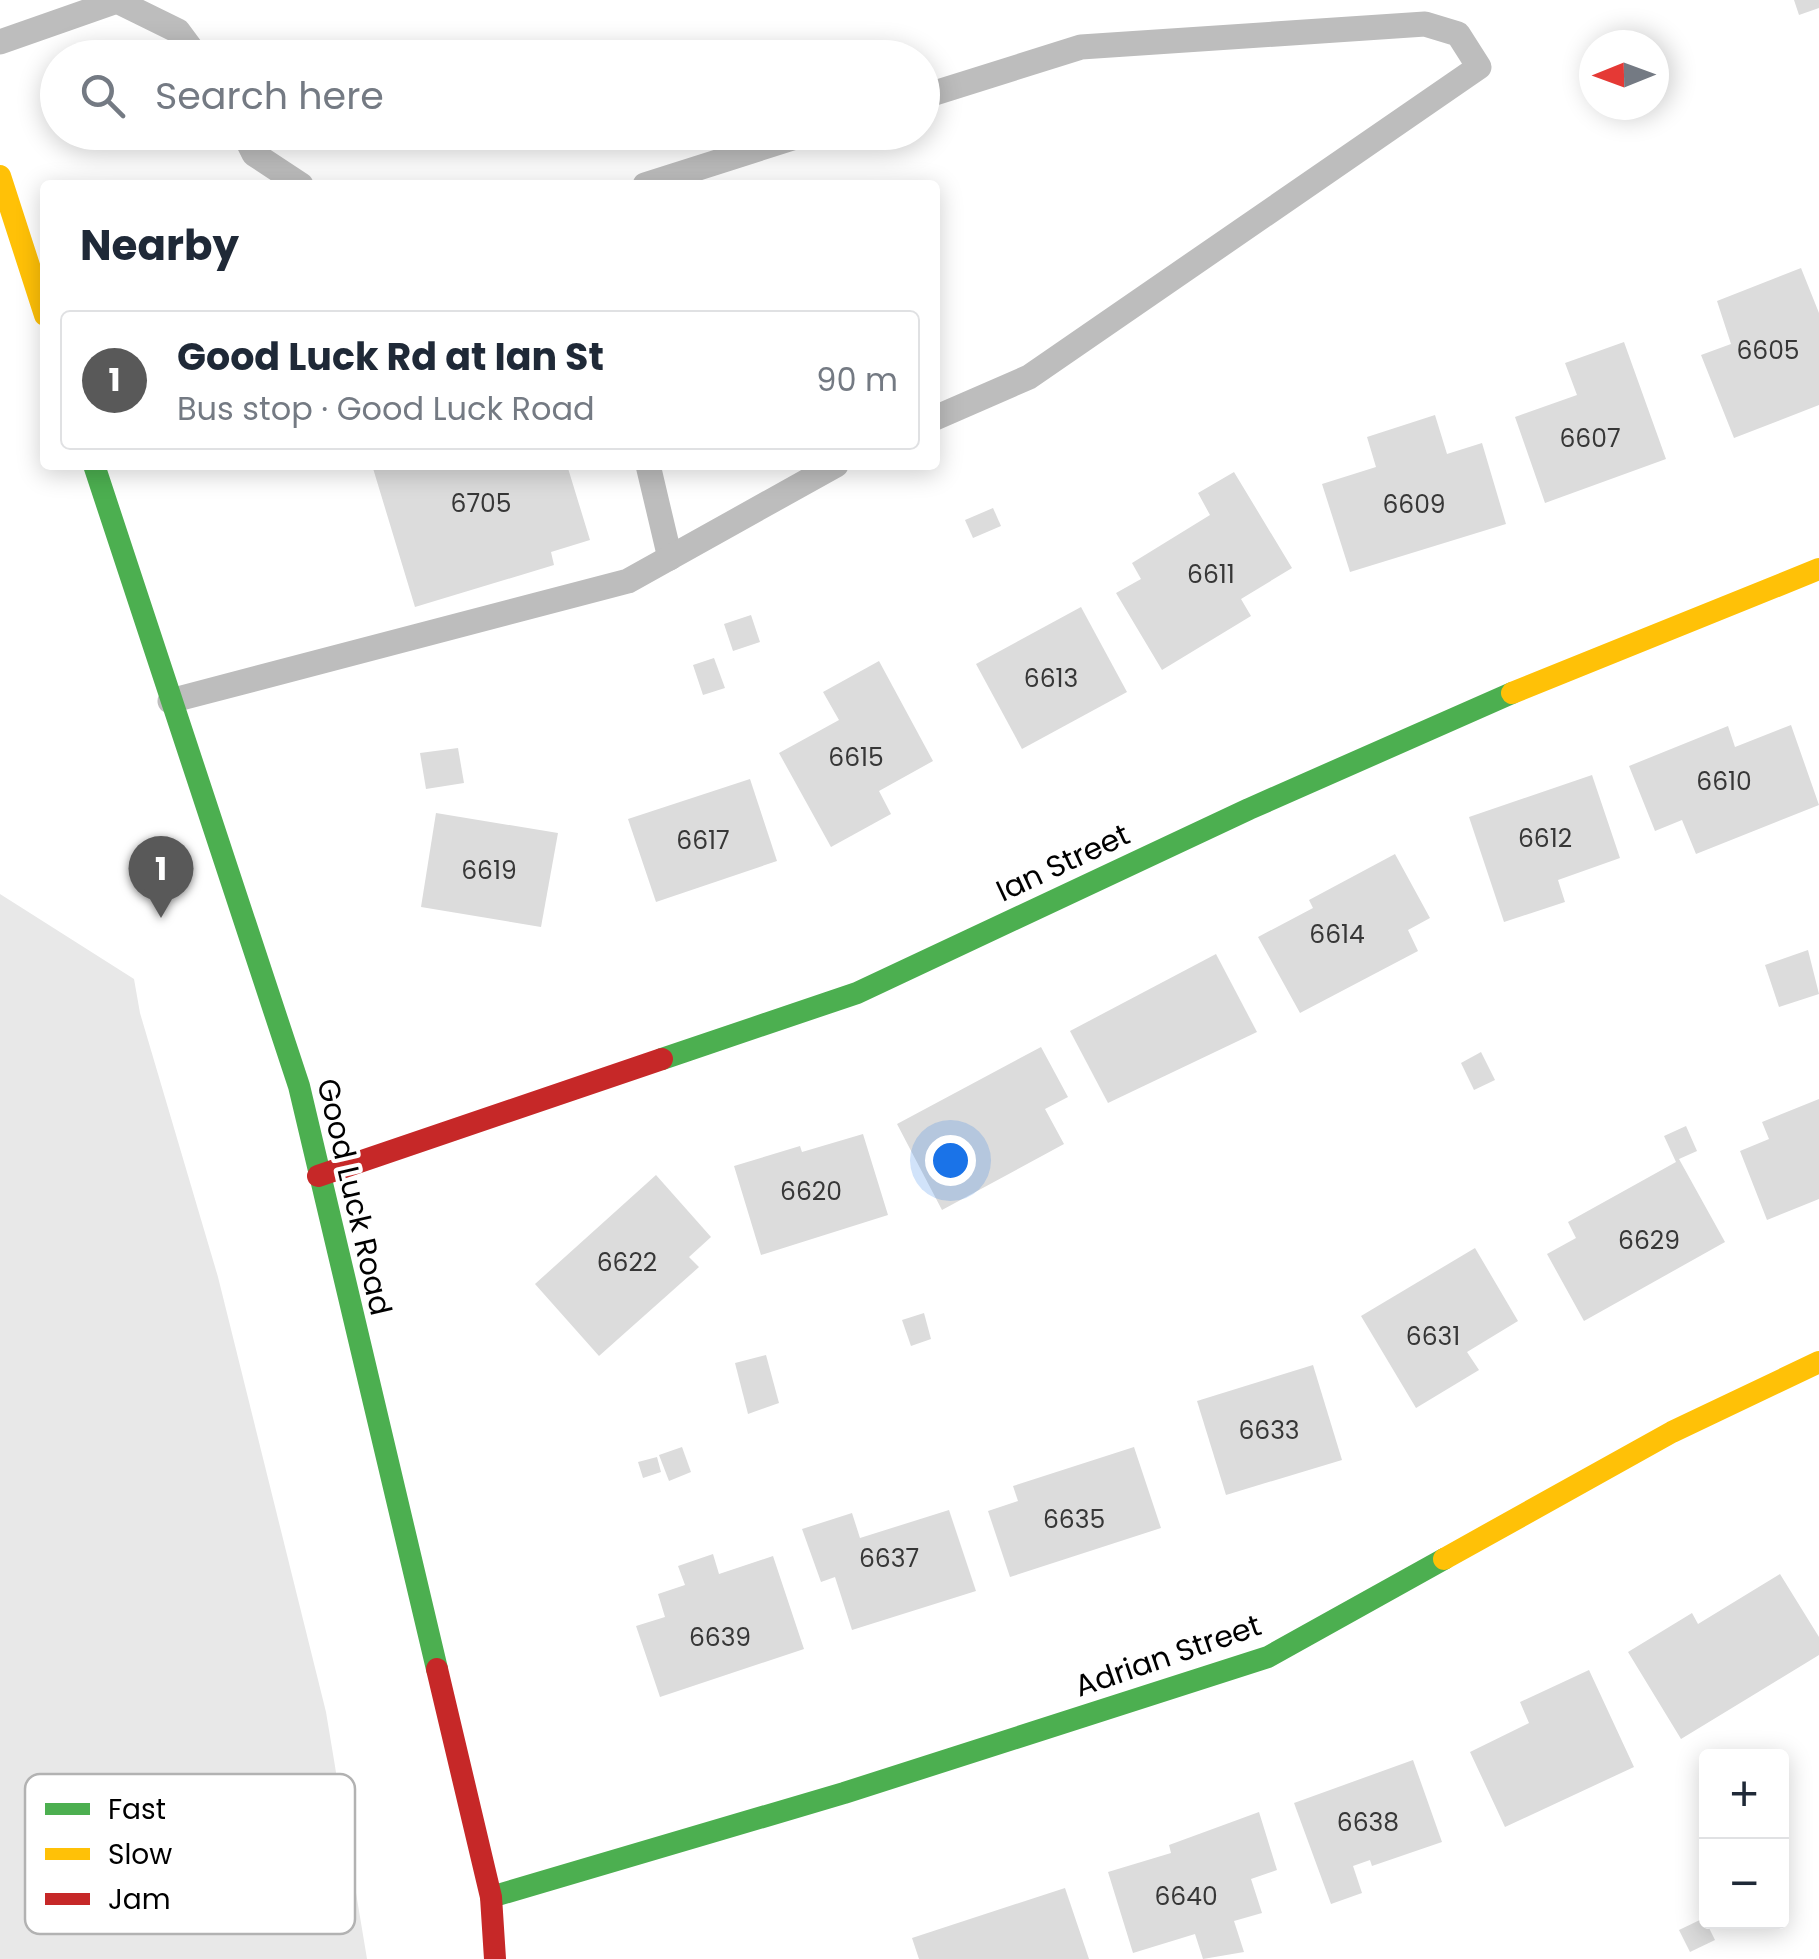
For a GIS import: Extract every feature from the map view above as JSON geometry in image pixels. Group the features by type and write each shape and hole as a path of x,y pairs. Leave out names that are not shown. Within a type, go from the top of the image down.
{"street":[{"path":"0,176 40,300"},
{"name":"Good Luck Road","path":"96,470 299,1086 490,1897 495,1959"},
{"name":"Ian Street","path":"318,1176 858,993 1303,785 1554,674 1819,569"},
{"name":"Adrian Street","path":"490,1897 844,1793 1268,1657 1672,1432 1819,1362"}],"lane":[{"path":"0,42 117,1 178,30 185,40"},
{"path":"940,91 1081,47 1425,24 1458,34 1479,67 1030,376 940,416"},
{"path":"252,150 293,180"},
{"path":"660,180 754,150"},
{"path":"649,470 670,558"},
{"path":"170,700 628,582 827,470"}],"shaded area":[{"path":"0,894 134,979 140,1013 218,1277 326,1712 336,1774 25,1774 25,1934 355,1934 355,1887 367,1959 0,1959"}],"building":[{"path":"1794,0 1819,0 1819,8 1799,15"},
{"path":"1801,268 1819,313 1819,405 1734,438 1701,355 1731,344 1717,301"},
{"path":"1624,342 1666,459 1545,503 1515,417 1577,395 1565,363"},
{"path":"1435,415 1447,454 1482,443 1506,524 1350,572 1322,484 1376,467 1367,437"},
{"path":"374,470 569,470 590,540 551,552 554,565 415,607"},
{"path":"1234,472 1292,568 1241,599 1251,616 1162,670 1116,593 1141,579 1132,563 1210,515 1198,493"},
{"path":"993,508 1001,526 973,538 965,520"},
{"path":"1081,607 1127,692 1022,749 976,664"},
{"path":"751,615 760,642 733,651 724,624"},
{"path":"714,658 725,688 703,695 693,665"},
{"path":"879,661 933,761 879,791 891,814 831,847 779,753 839,720 823,692"},
{"path":"1791,725 1819,805 1696,854 1682,820 1655,831 1629,766 1728,726 1735,747"},
{"path":"458,748 464,783 426,789 420,753"},
{"path":"1592,775 1620,858 1558,880 1565,902 1504,922 1469,817"},
{"path":"750,779 777,861 656,902 628,819"},
{"path":"436,813 558,833 541,927 421,907"},
{"path":"1395,854 1430,918 1408,930 1418,951 1300,1013 1258,937 1313,908 1309,900"},
{"path":"1808,950 1819,994 1779,1007 1765,965"},
{"path":"1216,954 1257,1032 1108,1103 1070,1031"},
{"path":"1041,1047 1068,1097 1045,1109 1064,1144 942,1210 897,1124"},
{"path":"1481,1052 1495,1080 1474,1090 1461,1063"},
{"path":"1819,1099 1819,1199 1767,1220 1740,1151 1769,1139 1762,1122"},
{"path":"1686,1126 1697,1151 1679,1159 1725,1242 1584,1321 1547,1254 1576,1238 1568,1222 1676,1162 1664,1136"},
{"path":"863,1134 888,1215 761,1255 734,1166 800,1146 802,1152"},
{"path":"656,1175 711,1237 689,1257 699,1267 599,1356 535,1284"},
{"path":"1475,1248 1518,1321 1467,1352 1479,1370 1416,1408 1361,1316"},
{"path":"924,1313 931,1339 911,1346 902,1320"},
{"path":"766,1355 779,1403 748,1414 735,1363"},
{"path":"1313,1365 1342,1460 1226,1495 1197,1401"},
{"path":"682,1447 691,1472 669,1481 659,1455"},
{"path":"1134,1447 1161,1528 1010,1577 988,1511 1018,1501 1013,1486"},
{"path":"657,1457 661,1472 643,1478 638,1462"},
{"path":"949,1510 976,1591 852,1630 835,1577 821,1582 802,1529 852,1513 860,1538"},
{"path":"713,1554 719,1574 773,1556 804,1649 660,1697 636,1626 665,1617 658,1594 685,1585 678,1566"},
{"path":"1780,1574 1819,1637 1819,1655 1681,1739 1628,1652 1692,1613 1698,1624"},
{"path":"1589,1670 1634,1767 1505,1827 1470,1752 1529,1723 1520,1702"},
{"path":"1413,1760 1442,1842 1372,1866 1370,1860 1353,1866 1362,1893 1331,1904 1294,1803"},
{"path":"1259,1812 1277,1870 1251,1879 1262,1913 1234,1921 1244,1952 1203,1959 1195,1934 1133,1953 1108,1872 1171,1853 1169,1845"},
{"path":"1065,1888 1089,1959 919,1959 912,1938"},
{"path":"1699,1920 1699,1929 1710,1929 1715,1940 1690,1952 1679,1930"}],"traffic: fast":[{"path":"96,470 299,1086 437,1669"},
{"path":"662,1059 857,993 1249,809 1512,693"},
{"path":"491,1897 844,1793 1268,1657 1444,1559"}],"traffic: slow":[{"path":"0,176 40,300"},
{"path":"1512,693 1819,569"},
{"path":"1444,1559 1672,1432 1819,1362"}],"traffic: jam":[{"path":"318,1176 662,1059"},
{"path":"437,1669 491,1897 495,1959"}],"place":[{"name":"Good Luck Rd at Ian St","path":"161,918"}]}
